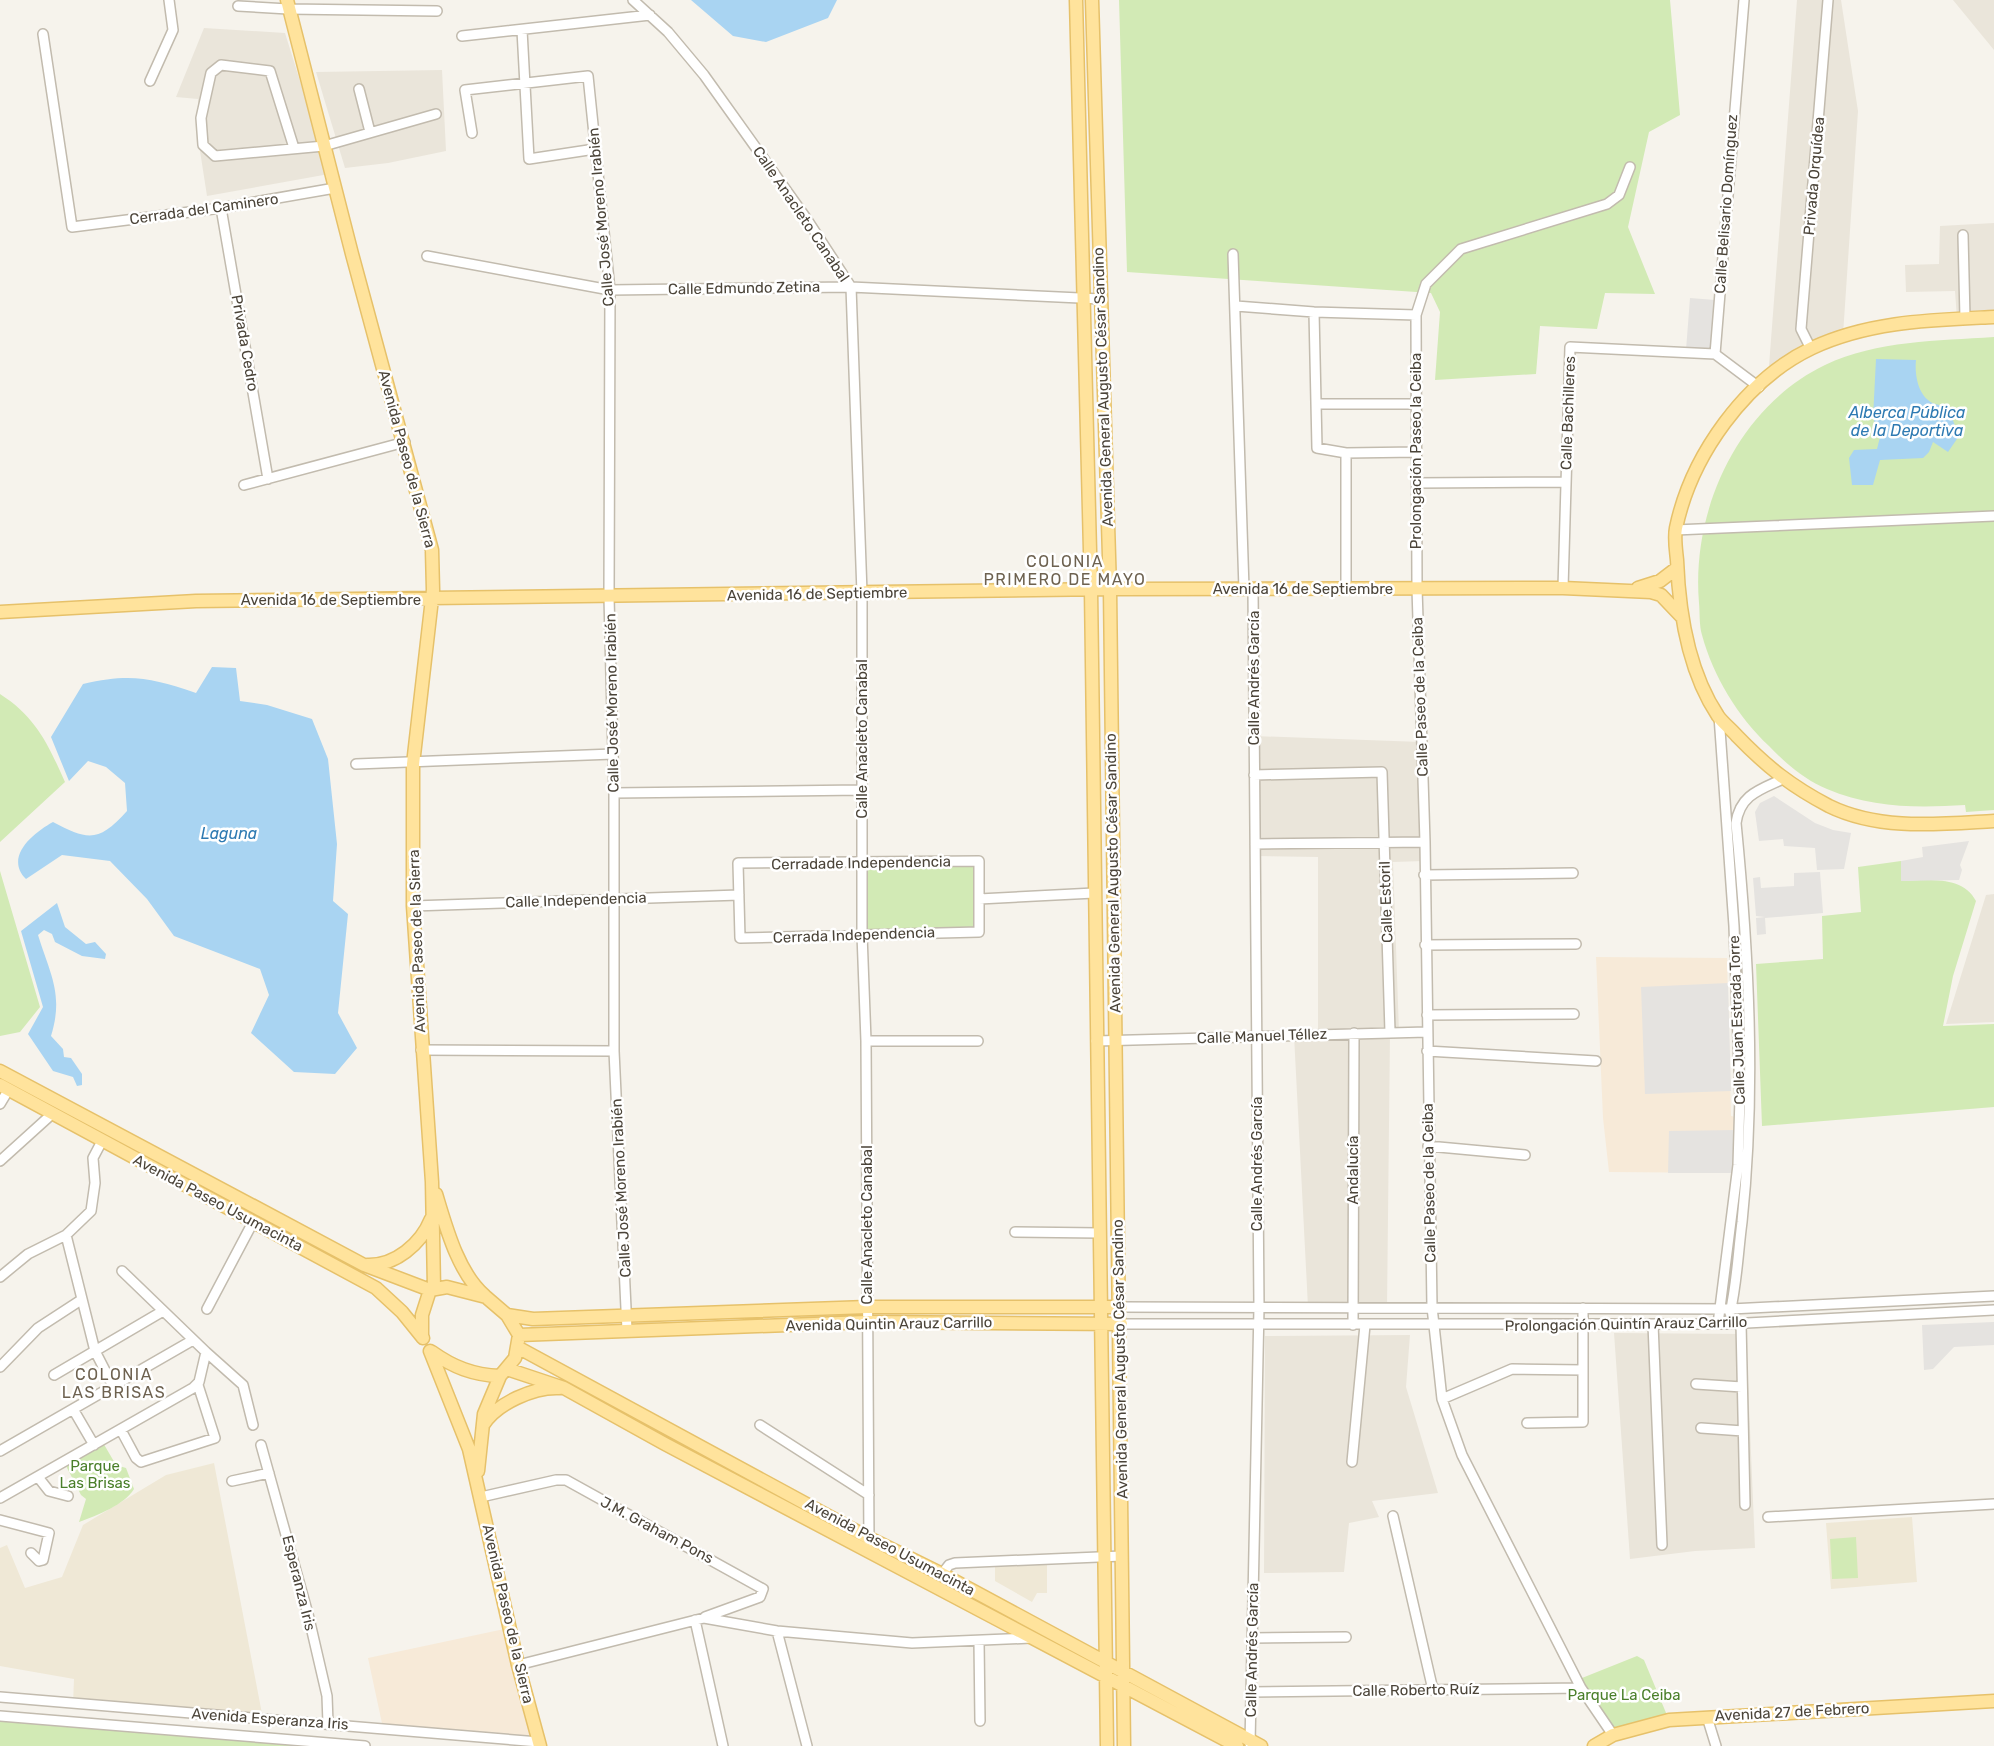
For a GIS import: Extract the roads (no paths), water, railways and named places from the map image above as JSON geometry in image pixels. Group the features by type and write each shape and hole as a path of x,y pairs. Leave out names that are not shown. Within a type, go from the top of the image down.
{"main road":[{"name":"Avenida General Augusto César Sandino","path":"1076,0 1081,299 1091,590 1098,1233 1107,1746"},
{"name":"Avenida General Augusto César Sandino","path":"1092,0 1110,589 1115,1041 1121,1307 1124,1746"},
{"name":"Avenida Paseo de la Sierra","path":"288,5 432,550 432,599 413,764 413,906 421,1050 432,1182 432,1289"},
{"path":"1994,317 1883,324 1843,335 1811,349 1782,367 1726,420 1691,479 1675,530 1681,616 1694,668 1719,716 1768,769 1831,806 1906,825 1994,821"},
{"name":"Avenida 16 de Septiembre","path":"1634,589 1659,581 1677,568"},
{"name":"Avenida 16 de Septiembre","path":"0,612 196,601 1110,589 1563,588 1634,589 1662,595 1681,616"},
{"name":"Avenida Paseo Usumacinta","path":"0,1071 364,1265 432,1289"},
{"name":"Avenida Paseo Usumacinta","path":"5,1087 376,1288 402,1312 423,1338"},
{"name":"Avenida Paseo de la Sierra","path":"432,1182 456,1251 469,1276 486,1297"},
{"path":"364,1265 379,1264 400,1256 420,1238 431,1217"},
{"path":"432,1289 459,1289 486,1297 507,1315 519,1341 503,1373 469,1372 449,1364 430,1351 423,1338 422,1314 432,1289"},
{"name":"Avenida Quintin Arauz Carrillo","path":"507,1315 533,1320 867,1307 1121,1307"},
{"name":"Avenida Quintin Arauz Carrillo","path":"519,1341 627,1330 867,1322 1121,1324"},
{"name":"Avenida Paseo Usumacinta","path":"519,1341 869,1538 942,1574 1254,1744"},
{"name":"Avenida Paseo de la Sierra","path":"430,1351 458,1415 478,1482 518,1665 540,1744"},
{"name":"Avenida Paseo de la Sierra","path":"478,1482 484,1414 503,1373"},
{"name":"Avenida Paseo Usumacinta","path":"503,1373 567,1389 869,1552 1237,1746"},
{"path":"482,1429 489,1416 526,1395 556,1388 567,1389"},
{"name":"Avenida 27 de Febrero","path":"1594,1746 1613,1735 1669,1720 1994,1701"}],"street":[{"path":"150,81 173,30 169,0"},
{"name":"Calle Anacleto Canabal","path":"633,0 668,32 735,117 851,287 862,592 862,934 866,1041 869,1552"},
{"name":"Calle Belisario Domínguez","path":"1715,354 1744,0"},
{"name":"Privada Orquídea","path":"1811,349 1801,329 1828,0"},
{"path":"238,6 288,5 437,11"},
{"path":"462,36 650,15"},
{"path":"522,30 529,159 595,149"},
{"name":"Cerrada del Caminero","path":"43,34 72,227 221,208 335,188"},
{"path":"294,148 270,71 221,65 211,73 201,118 203,145 215,156 324,146 436,114"},
{"name":"Calle José Moreno Irabién","path":"524,82 588,76 610,290 609,597 614,793 614,1051 627,1330"},
{"path":"472,133 465,90 524,82"},
{"path":"359,89 370,132"},
{"name":"Prolongación Paseo la Ceiba","path":"1417,588 1416,315 1426,284 1461,249 1607,204 1619,195 1630,167"},
{"name":"Privada Cedro","path":"221,208 268,479"},
{"path":"1963,235 1965,318"},
{"name":"Calle Andrés García","path":"1233,254 1249,589 1255,844 1258,1324 1251,1692 1254,1744"},
{"name":"Calle Edmundo Zetina","path":"427,256 610,290 851,287 1101,299"},
{"path":"1236,306 1314,312 1416,315"},
{"path":"1314,312 1317,448 1346,453 1417,452"},
{"name":"Calle Bachilleres","path":"1563,588 1570,348 1715,354"},
{"path":"1715,354 1759,387"},
{"path":"1316,404 1415,404"},
{"path":"244,485 405,442"},
{"path":"1346,453 1346,588"},
{"path":"1416,483 1566,482"},
{"path":"1675,530 1994,516"},
{"name":"Calle Paseo de la Ceiba","path":"1417,588 1425,842 1432,1325 1442,1399 1462,1455 1581,1688 1613,1735"},
{"name":"Calle Juan Estrada Torre","path":"1719,716 1732,902 1740,1137 1719,1309 1723,1324"},
{"path":"356,764 413,764 613,754"},
{"name":"Calle Estoril","path":"1254,775 1382,772 1390,1032"},
{"name":"Calle Juan Estrada Torre","path":"1723,1324 1731,1309 1750,1135 1747,943 1736,823 1738,808 1757,791 1783,779"},
{"path":"614,793 862,790"},
{"path":"1255,844 1425,842"},
{"name":"Cerradade Independencia","path":"739,895 738,863 863,864 979,861 979,899"},
{"path":"1424,875 1573,873"},
{"path":"979,899 1094,893"},
{"name":"Calle Independencia","path":"413,906 739,895"},
{"name":"Cerrada Independencia","path":"739,895 740,938 979,932 979,899"},
{"path":"1732,902 1744,902"},
{"path":"1425,945 1576,944"},
{"path":"1427,1015 1574,1014"},
{"name":"Calle Manuel Téllez","path":"1096,1041 1428,1032"},
{"name":"Andalucía","path":"1353,1324 1354,1033"},
{"path":"866,1041 978,1041"},
{"path":"421,1050 614,1051"},
{"path":"1428,1051 1596,1061"},
{"path":"0,1104 5,1087"},
{"path":"0,1161 52,1114"},
{"path":"0,1277 28,1254 66,1235 91,1211 95,1183 93,1158 102,1141"},
{"path":"1428,1146 1525,1155"},
{"path":"207,1310 253,1222"},
{"path":"1015,1232 1098,1233"},
{"path":"66,1235 95,1351 113,1386"},
{"path":"122,1271 193,1340 245,1386 253,1425"},
{"name":"Prolongación Quintín Arauz Carrillo","path":"1121,1307 1731,1309 1994,1296"},
{"path":"0,1367 38,1328 81,1300"},
{"path":"1822,1304 1823,1319"},
{"path":"1527,1424 1583,1422 1583,1308"},
{"name":"Prolongación Quintín Arauz Carrillo","path":"1258,1324 1723,1324 1994,1310"},
{"path":"54,1375 163,1311"},
{"path":"1741,1323 1745,1505"},
{"name":"Avenida Quintin Arauz Carrillo","path":"1121,1324 1258,1324"},
{"path":"1653,1324 1662,1545"},
{"path":"1352,1461 1365,1325"},
{"path":"0,1451 193,1340"},
{"path":"121,1430 136,1458 141,1462 214,1438 198,1385 206,1352"},
{"path":"1442,1399 1512,1369 1582,1370"},
{"path":"1696,1384 1742,1387"},
{"path":"0,1498 198,1385"},
{"path":"73,1409 94,1445"},
{"path":"760,1425 869,1496"},
{"path":"1701,1428 1743,1431"},
{"name":"Esperanza Iris","path":"261,1445 327,1696 328,1723"},
{"path":"232,1481 269,1473"},
{"path":"38,1477 49,1491 68,1496"},
{"name":"J.M. Graham Pons","path":"481,1497 564,1479 763,1588 764,1593 760,1597 699,1619"},
{"path":"1768,1517 1994,1504"},
{"path":"1393,1516 1433,1690"},
{"path":"0,1520 49,1533 43,1560 39,1561 31,1553"},
{"path":"942,1574 955,1563 1122,1556"},
{"path":"699,1619 723,1746"},
{"path":"518,1665 699,1619 777,1631 912,1643 1031,1638"},
{"path":"777,1631 807,1746"},
{"path":"1252,1638 1346,1637"},
{"path":"979,1641 980,1721"},
{"name":"Calle Roberto Ruíz","path":"1251,1692 1581,1688"},
{"name":"Avenida Esperanza Iris","path":"0,1697 328,1723 540,1744"},
{"path":"173,1730 174,1712"},
{"name":"Avenida Esperanza Iris","path":"0,1716 365,1746"},
{"path":"1707,1717 1716,1746"}],"water":[{"path":"691,0 837,0 828,18 766,42 733,36"},
{"name":"Alberca Pública de la Deportiva","path":"1876,359 1916,360 1916,376 1921,391 1931,402 1947,405 1959,436 1948,452 1933,442 1929,452 1923,458 1880,460 1873,485 1852,485 1849,458 1854,450 1877,449 1880,437 1873,418"},
{"name":"Laguna","path":"212,667 236,668 240,701 267,705 312,719 328,759 337,844 333,901 348,914 338,1013 357,1048 335,1074 294,1072 251,1033 269,995 260,969 174,936 147,899 110,861 62,855 26,879 20,871 18,862 24,846 37,832 53,822 76,833 93,835 109,828 127,811 125,783 106,767 88,761 69,781 51,737 83,684 115,679 141,679 196,693"},
{"path":"57,903 65,927 86,944 95,942 106,954 105,959 82,956 55,942 52,934 44,930 38,935 56,996 55,1021 51,1036 63,1049 64,1057 71,1058 82,1074 82,1085 77,1086 73,1077 53,1071 28,1034 43,1007 21,931"}],"district":[{"name":"COLONIA PRIMERO DE MAYO","path":"1065,570"},
{"name":"COLONIA LAS BRISAS","path":"114,1383"}],"park label":[{"name":"Parque Las Brisas","path":"95,1474"},
{"name":"Parque La Ceiba","path":"1624,1695"}]}
